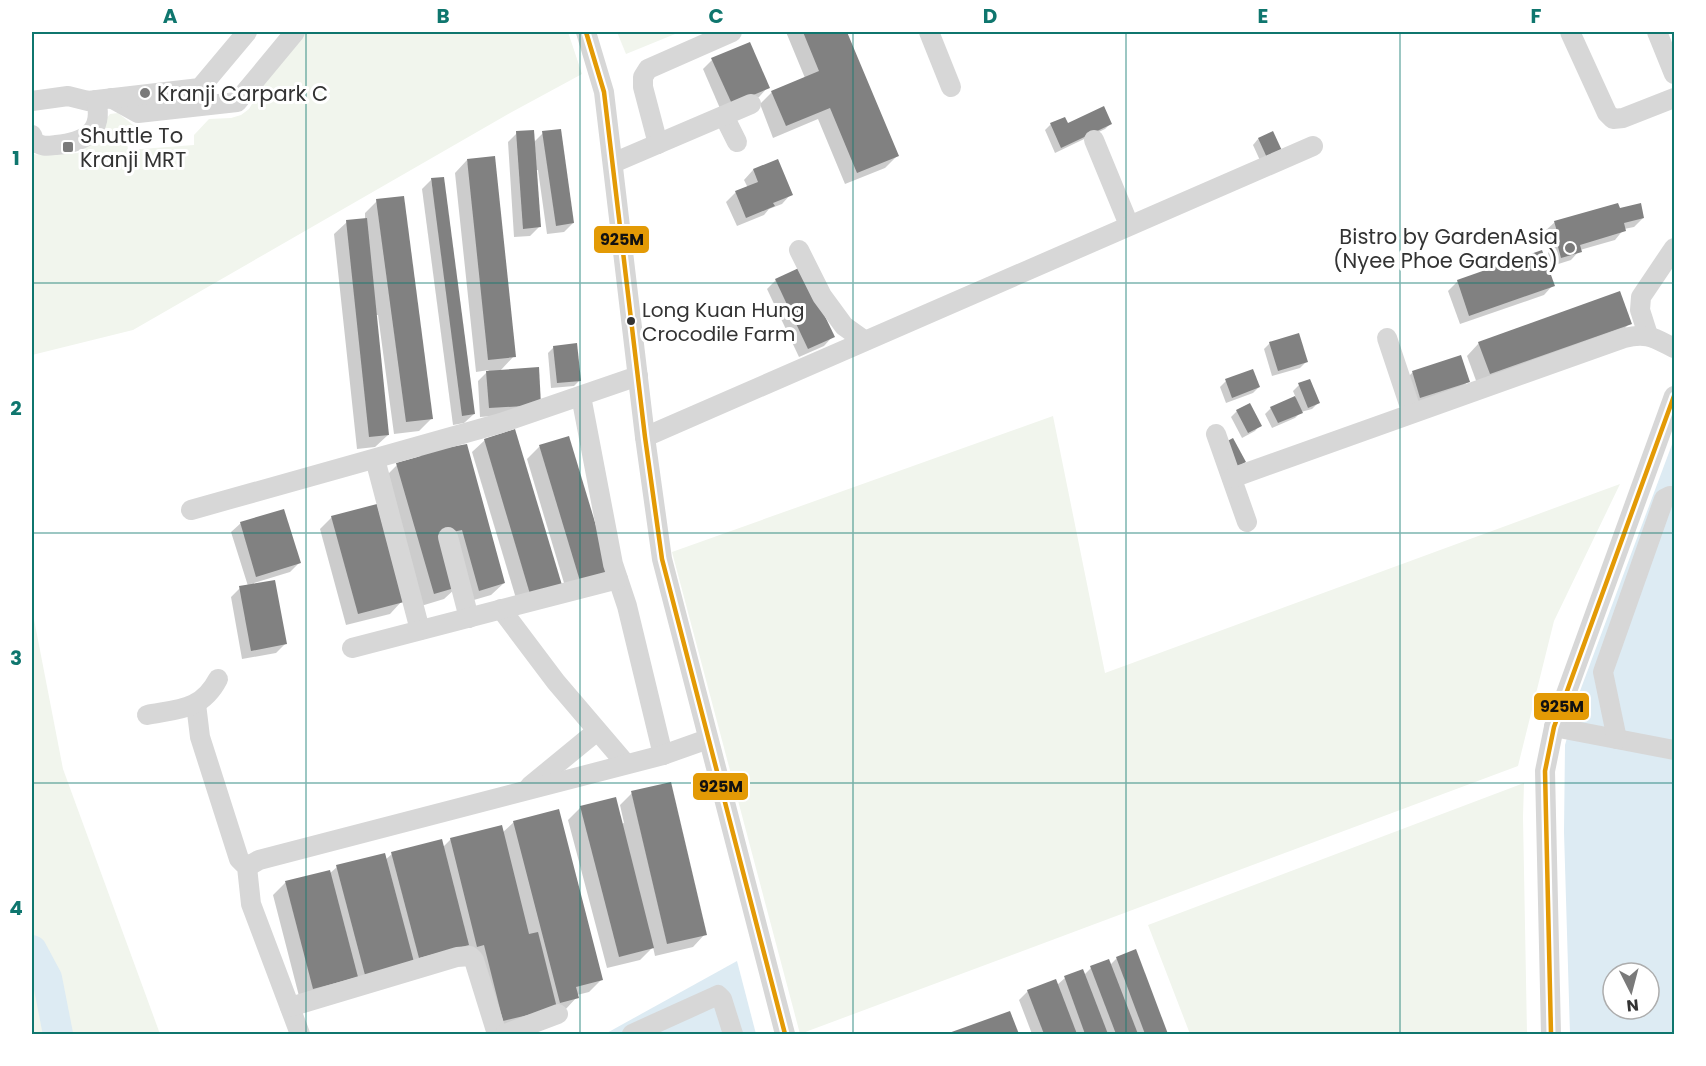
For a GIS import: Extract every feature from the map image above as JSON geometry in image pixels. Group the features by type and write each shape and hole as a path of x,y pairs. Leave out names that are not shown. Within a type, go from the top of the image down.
{"street":[{"path":"32,101 68,96 88,101 200,88 247,32"},
{"path":"112,98 138,113 237,102 295,32"},
{"path":"586,32 604,92 645,437 662,559 784,1035"},
{"path":"658,144 643,87 643,77 648,69 732,32"},
{"path":"929,32 951,87"},
{"path":"1570,32 1607,113 1613,119 1623,118 1674,99"},
{"path":"1657,32 1674,74"},
{"path":"32,135 34,141 44,146 82,140 112,98"},
{"path":"613,163 751,104"},
{"path":"724,116 737,142"},
{"path":"1094,140 1129,225"},
{"path":"645,437 1313,146"},
{"path":"1648,335 1640,310 1641,297 1674,248"},
{"path":"798,250 822,296 844,326 865,341"},
{"path":"1232,478 1624,338 1648,335 1674,348"},
{"path":"1387,338 1412,413"},
{"path":"191,510 501,423 638,376"},
{"path":"581,396 613,564 627,606 663,755"},
{"path":"1551,1035 1545,771 1554,727 1674,396"},
{"path":"1216,434 1247,522"},
{"path":"375,459 420,630"},
{"path":"1617,739 1603,672 1664,499 1674,496"},
{"path":"448,537 469,618"},
{"path":"352,648 618,579"},
{"path":"501,609 556,682 626,764"},
{"path":"147,715 196,704 211,693 218,679"},
{"path":"196,704 200,737 239,859 247,867 251,904 300,1035"},
{"path":"1554,727 1674,749"},
{"path":"526,789 597,731"},
{"path":"247,867 259,860 663,755 708,739"},
{"path":"290,1007 457,957 470,956 474,960 497,1035"},
{"path":"632,1035 718,995 722,999 733,1035"},
{"path":"505,1035 558,1014"}],"shaded area":[{"path":"305,32 568,32 582,74 133,330 32,355 32,154 78,153 110,114 118,113 137,128 127,142 128,150 194,145 194,135 209,119 231,118 249,109 262,87"},
{"path":"617,32 680,32 626,54"},
{"path":"1053,416 1105,673 1620,484 1554,621 1518,766 800,1034 672,552"},
{"path":"1674,439 1674,1034 1570,1034 1564,832 1565,745 1580,691"},
{"path":"32,609 63,769 160,1034 32,1034"},
{"path":"1524,783 1527,1034 1190,1034 1148,925"},
{"path":"737,961 756,1034 605,1034"}],"building":[{"path":"803,32 847,32 899,156 857,173 830,108 786,126 771,91 819,71"},
{"path":"750,42 770,88 732,104 711,58"},
{"path":"1104,106 1112,124 1061,148 1050,123 1065,117 1068,123"},
{"path":"561,129 574,223 556,226 542,131"},
{"path":"534,130 541,227 523,229 516,131"},
{"path":"1273,131 1284,155 1269,162 1258,138"},
{"path":"495,156 516,357 488,360 467,159"},
{"path":"778,159 793,195 773,203 775,206 746,218 735,191 758,182 753,169"},
{"path":"444,177 475,414 462,416 431,178"},
{"path":"404,196 433,419 406,422 376,199"},
{"path":"1618,203 1620,208 1641,203 1644,218 1624,223 1626,231 1580,245 1582,252 1561,258 1557,243 1560,242 1554,221"},
{"path":"367,218 389,435 369,437 346,220"},
{"path":"1542,250 1555,286 1469,316 1457,280"},
{"path":"801,267 835,337 808,349 775,279"},
{"path":"1620,291 1632,324 1490,374 1478,342"},
{"path":"1299,333 1308,362 1278,371 1269,342"},
{"path":"577,343 581,381 557,383 553,346"},
{"path":"1461,355 1470,382 1420,398 1412,371"},
{"path":"539,367 541,405 489,408 486,371"},
{"path":"1253,369 1260,387 1232,398 1225,379"},
{"path":"1310,379 1320,403 1308,408 1298,383"},
{"path":"1295,396 1303,413 1278,423 1270,407"},
{"path":"1250,403 1262,426 1248,433 1236,410"},
{"path":"515,429 562,585 530,594 484,439"},
{"path":"569,436 610,572 580,581 539,445"},
{"path":"1233,438 1246,462 1233,469 1220,445"},
{"path":"467,444 505,583 479,591 462,530 443,534 458,587 434,594 396,463 421,456 420,453"},
{"path":"377,504 404,602 358,614 331,516"},
{"path":"284,509 301,563 256,577 240,522"},
{"path":"275,580 287,644 251,651 239,586"},
{"path":"671,782 707,935 667,944 631,791"},
{"path":"616,797 654,948 619,957 580,806"},
{"path":"559,809 603,980 576,987 579,998 560,1003 513,821"},
{"path":"502,825 529,934 538,932 557,1008 503,1021 484,945 477,947 450,838"},
{"path":"442,839 469,945 419,958 391,852"},
{"path":"385,853 414,962 365,975 336,865"},
{"path":"330,870 358,977 313,989 285,881"},
{"path":"1136,949 1168,1034 1145,1034 1116,957"},
{"path":"1109,959 1138,1034 1116,1034 1090,966"},
{"path":"1083,969 1108,1034 1085,1034 1064,976"},
{"path":"1056,979 1077,1034 1044,1034 1027,990"},
{"path":"1010,1011 1019,1034 946,1034"}],"waterway":[{"path":"32,950 47,978 58,1034"}],"transit line":[{"name":"925M","path":"586,32 604,92 645,437 662,559 785,1034"},
{"name":"925M","path":"1551,1034 1545,771 1554,727 1674,396"}],"place":[{"name":"Kranji Carpark C","path":"145,93"},
{"name":"Shuttle To Kranji MRT","path":"68,147"},
{"name":"Bistro by GardenAsia (Nyee Phoe Gardens)","path":"1570,248"},
{"name":"Long Kuan Hung Crocodile Farm","path":"631,321"}]}
